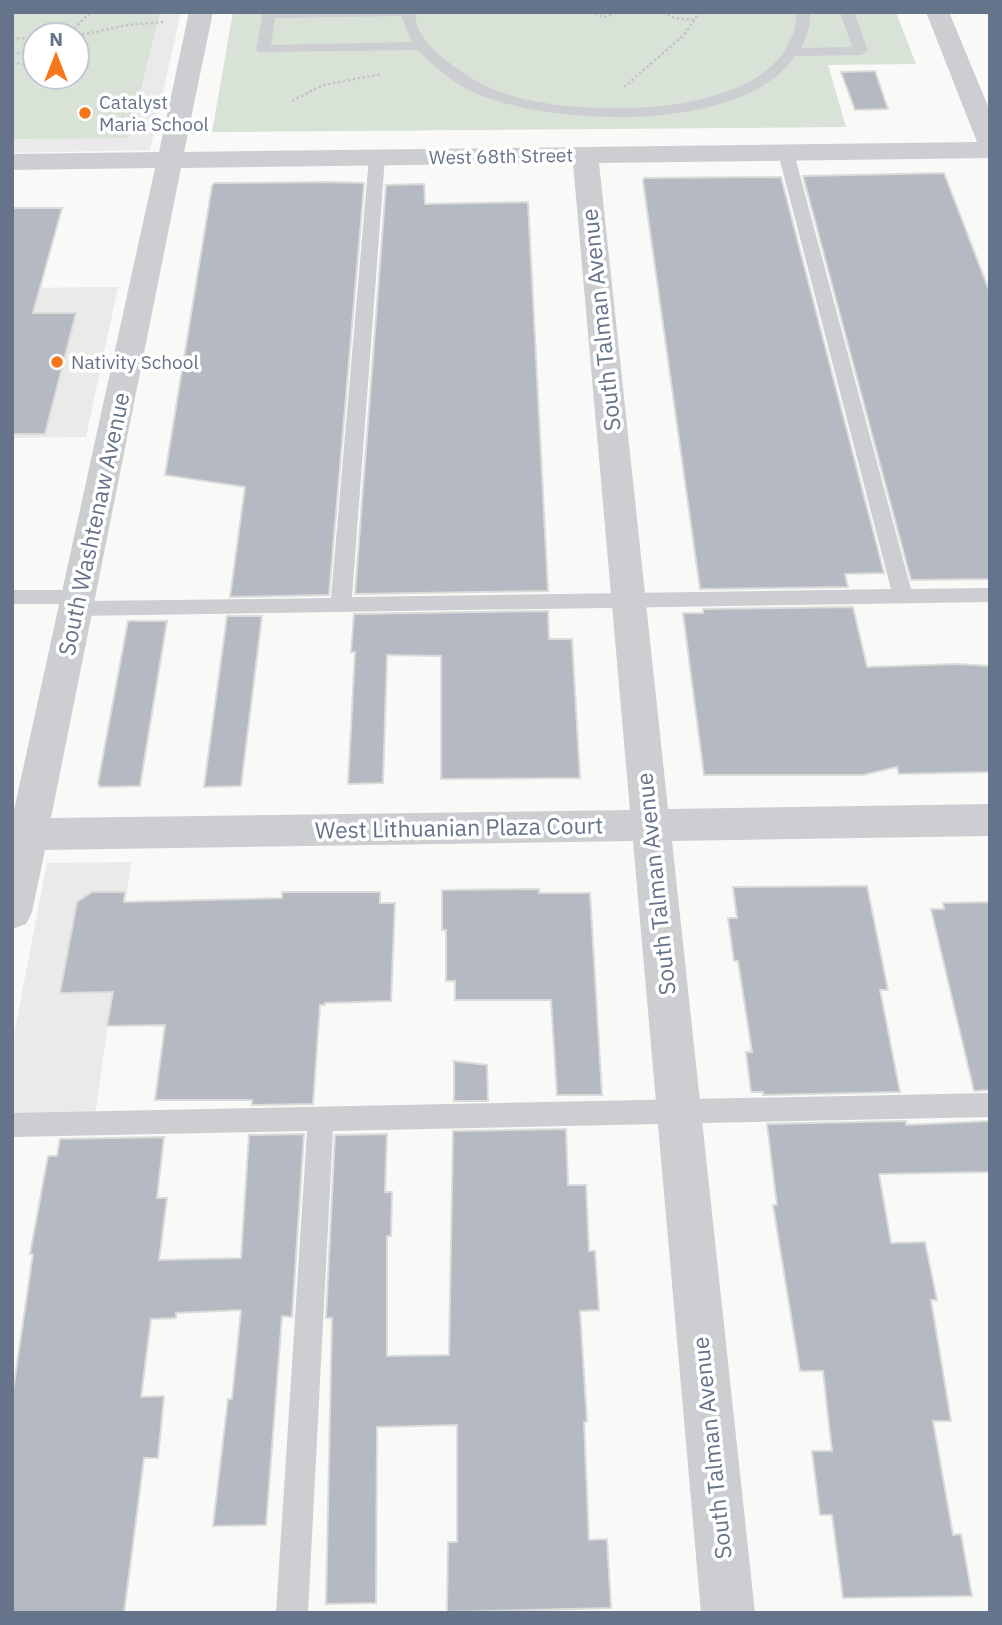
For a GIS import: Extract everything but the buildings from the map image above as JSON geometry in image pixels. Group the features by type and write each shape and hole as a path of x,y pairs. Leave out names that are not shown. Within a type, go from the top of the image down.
{"street":[{"name":"South Washtenaw Avenue","path":"12,912 20,834 77,603 201,12"},
{"path":"937,12 990,143"},
{"name":"West 68th Street","path":"12,162 990,150"},
{"name":"South Talman Avenue","path":"585,155 728,1613"},
{"name":"West Lithuanian Plaza Court","path":"20,834 990,820"}],"lane":[{"path":"421,45 263,49 269,14 408,12 410,26 421,45 438,61 482,91 522,103 612,114 695,107 758,81 782,65 792,52 802,30 803,12"},
{"path":"792,52 861,51 847,12"},
{"path":"786,153 903,596"},
{"path":"341,605 377,157"},
{"path":"12,597 77,603 341,605 990,595"},
{"path":"12,1125 990,1105"},
{"path":"292,1613 321,1119"}],"path":[{"path":"481,12 506,12"},
{"path":"590,12 604,17 620,12"},
{"path":"663,12 675,18 695,20"},
{"path":"566,109 612,95 662,56 700,12"},
{"path":"91,33 127,25 163,22"},
{"path":"292,101 305,90 319,85 438,61"}],"shaded area":[{"name":"Catalyst Maria School","path":"12,12 181,12 150,150 12,153"},
{"name":"Catalyst Maria School","path":"12,12 160,12 129,138 12,139"},
{"path":"233,12 896,12 916,64 828,65 846,127 212,132"},
{"name":"Nativity School","path":"118,287 86,437 12,438 12,288"},
{"path":"131,862 94,1123 12,1125 12,1045 47,863"}],"place":[{"name":"Catalyst Maria School","path":"85,113"},
{"name":"Nativity School","path":"57,362"}]}
